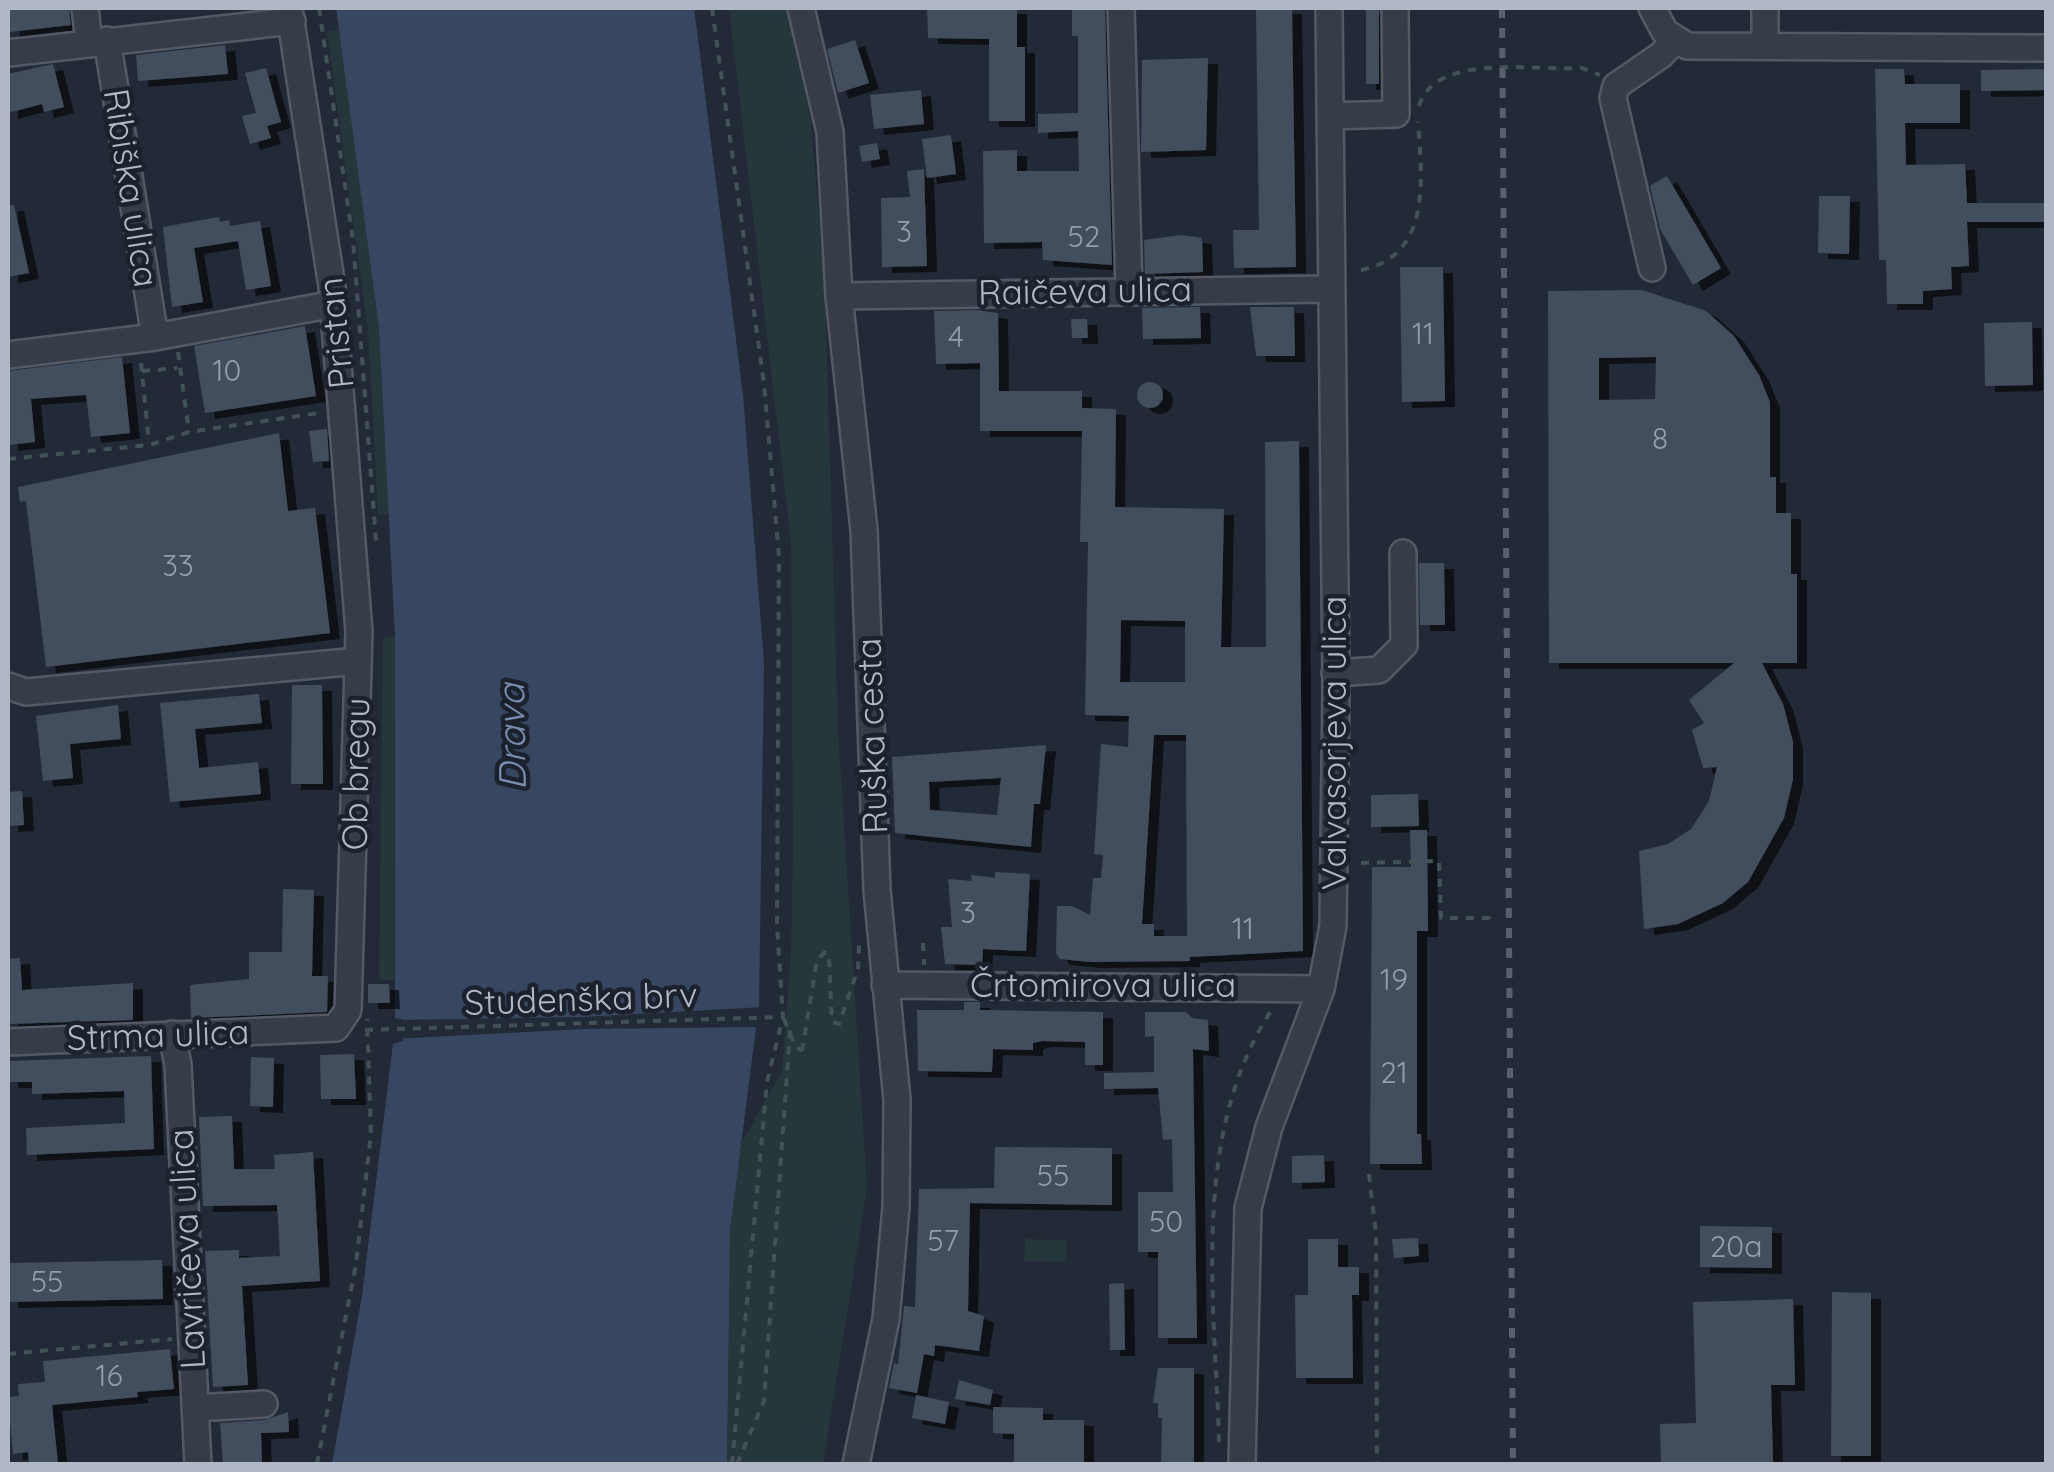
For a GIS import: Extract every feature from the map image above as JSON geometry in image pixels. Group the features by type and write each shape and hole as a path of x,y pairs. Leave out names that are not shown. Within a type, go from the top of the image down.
{"street":[{"name":"Ribiška ulica","path":"85,8 98,41 156,336"},
{"name":"Ruška cesta","path":"800,8 830,132 839,296 864,530 877,890 898,1100 896,1208 886,1318 856,1464"},
{"path":"1121,8 1129,290"},
{"name":"Valvasorjeva ulica","path":"1242,1464 1248,1208 1270,1127 1321,989 1333,926 1335,673 1329,8"},
{"path":"1330,116 1396,114 1395,8"},
{"path":"1652,8 1680,43"},
{"path":"1765,8 1765,46"},
{"path":"8,53 290,14"},
{"name":"Pristan","path":"290,14 334,304 358,661"},
{"path":"1652,268 1614,110 1616,86 1680,43 2046,48"},
{"name":"Raičeva ulica","path":"839,296 1331,290"},
{"name":"Ribiška ulica","path":"8,355 156,336 334,304"},
{"path":"1335,673 1378,670 1404,645 1403,553"},
{"name":"Ob bregu","path":"8,686 26,692 358,661 350,997 340,1026 308,1030"},
{"name":"Črtomirova ulica","path":"886,986 1321,989"},
{"name":"Strma ulica","path":"8,1042 308,1030"},
{"name":"Lavričeva ulica","path":"172,1034 178,1065 198,1464"},
{"path":"195,1408 264,1404"}],"path":[{"path":"712,8 764,384 779,556 780,1017 766,1082 735,1464"},
{"path":"1361,270 1396,258 1412,237 1420,175 1417,112 1433,81 1462,70 1582,68 1616,86"},
{"path":"156,336 180,368 189,432"},
{"path":"149,445 142,371 156,336"},
{"path":"142,371 180,368"},
{"path":"8,459 149,445 189,432 344,410"},
{"path":"1361,863 1439,861 1441,918 1478,916 1489,918 1490,923"},
{"path":"780,1017 800,1052 817,960 825,952 829,958 828,1013 832,1022 839,1024 858,970 859,939"},
{"name":"Studenška brv","path":"317,1464 356,1264 369,1153 367,1030 780,1017"},
{"path":"735,1464 764,1401 790,1030"},
{"path":"1369,1174 1376,1234 1378,1464"},
{"path":"8,1354 192,1337"}],"shaded area":[{"path":"729,8 786,8 811,121 825,293 838,731 867,1188 823,1464 727,1464 730,1231 741,1144 782,1071 791,953 793,846 791,542"},
{"path":"339,29 379,328 389,514 378,515 368,330 327,32"},
{"path":"395,636 394,980 379,980 383,637"},
{"path":"1025,1239 1066,1240 1066,1262 1024,1261"}],"water":[{"name":"Drava","path":"336,8 694,8 743,395 764,663 759,1004 730,1231 727,1464 332,1464 362,1296 393,1044 403,1041 402,1019 395,1018 395,636 379,328"}],"pier":[{"path":"763,1007 761,1027 582,1029 393,1039 398,1038 398,1023 390,1020 582,1017"}],"building":[{"path":"8,8 69,8 71,25 10,32"},
{"path":"927,8 1017,8 1017,47 1025,47 1025,121 989,121 989,39 928,38"},
{"path":"1072,8 1105,8 1112,265 1043,260 1042,242 984,243 983,151 1017,150 1017,171 1079,171 1078,131 1038,133 1038,114 1078,113 1078,36 1072,36"},
{"path":"1256,8 1292,8 1296,267 1234,268 1233,230 1259,230"},
{"path":"1366,8 1379,8 1379,84 1366,84"},
{"path":"855,40 869,83 838,93 827,49"},
{"path":"225,45 228,74 138,81 136,55"},
{"path":"1208,58 1206,150 1141,152 1142,60"},
{"path":"53,64 64,107 44,112 42,104 8,113 8,74"},
{"path":"266,68 281,122 267,126 271,138 250,144 242,116 256,113 245,73"},
{"path":"1875,69 1904,69 1905,84 1960,84 1960,123 1905,123 1906,165 1965,164 1967,203 2046,203 2046,222 1967,222 1969,266 1951,267 1952,289 1923,291 1923,304 1887,304 1886,260 1879,260"},
{"path":"2046,69 2046,90 1981,91 1981,70"},
{"path":"921,90 924,124 874,129 870,95"},
{"path":"951,135 956,174 927,178 922,139"},
{"path":"877,143 880,159 862,162 859,146"},
{"path":"924,169 927,266 882,267 881,198 910,197 907,171"},
{"path":"1667,176 1721,268 1693,285 1660,229 1650,186"},
{"path":"1819,196 1850,196 1849,254 1818,253"},
{"path":"8,205 14,205 29,273 8,277"},
{"path":"219,217 220,222 229,220 230,226 260,221 271,286 246,290 238,241 194,248 203,302 172,307 163,227"},
{"path":"1181,235 1202,238 1203,272 1145,274 1144,240"},
{"path":"1400,267 1443,267 1445,401 1402,402"},
{"path":"1642,290 1706,311 1734,336 1759,375 1770,402 1770,477 1776,477 1776,513 1791,513 1791,574 1797,574 1797,663 1762,663 1783,704 1793,742 1793,779 1784,818 1748,882 1723,903 1678,924 1644,929 1639,851 1668,844 1691,829 1709,801 1717,767 1703,768 1692,730 1704,723 1689,700 1734,663 1549,663 1548,291","holes":["1656,357 1655,399 1599,400 1599,358"]},
{"path":"1200,307 1201,338 1143,339 1142,308"},
{"path":"1250,307 1294,307 1295,356 1256,356"},
{"path":"934,311 998,313 999,391 1082,391 1082,408 1116,409 1115,507 1224,509 1221,647 1266,647 1265,442 1299,441 1303,951 1190,957 1190,961 1090,962 1060,959 1056,953 1057,906 1072,906 1090,915 1093,878 1101,878 1103,855 1094,854 1101,744 1128,747 1129,716 1085,715 1088,542 1080,542 1082,431 980,431 980,363 936,364","holes":["1121,620 1185,621 1185,682 1120,682","1154,735 1186,735 1187,936 1154,936 1154,924 1142,924"]},
{"path":"1071,319 1087,319 1088,338 1072,338"},
{"path":"2032,322 2033,385 1985,386 1984,323"},
{"path":"305,326 316,396 205,413 194,346"},
{"path":"122,357 130,433 91,437 86,395 31,399 35,442 8,445 8,371"},
{"path":"1150,382 1160,385 1160,405 1150,408 1140,405 1137,395 1140,385"},
{"path":"327,429 329,461 313,462 309,431"},
{"path":"279,433 288,511 315,508 330,633 46,667 26,501 20,502 18,487"},
{"path":"1419,563 1444,563 1445,625 1420,625"},
{"path":"292,685 322,685 323,784 291,784"},
{"path":"259,694 262,723 195,729 199,768 258,762 261,794 170,802 160,703"},
{"path":"118,705 121,739 70,744 73,778 43,781 36,716"},
{"path":"1046,745 1040,804 1034,804 1031,847 895,833 892,757","holes":["1001,778 997,815 930,810 929,782"]},
{"path":"22,791 24,825 8,826 8,792"},
{"path":"1418,794 1419,826 1371,827 1371,795"},
{"path":"1410,830 1427,830 1428,931 1417,931 1417,1134 1421,1134 1422,1164 1370,1164 1372,867 1411,867"},
{"path":"995,872 1030,874 1026,951 983,949 982,965 945,964 941,927 952,927 948,879 972,881 971,875 995,878"},
{"path":"283,889 314,890 312,976 328,976 327,1012 191,1018 190,985 249,979 249,952 282,952"},
{"path":"20,958 22,990 133,983 133,1020 8,1024 8,959"},
{"path":"368,984 389,984 390,1003 368,1003"},
{"path":"964,1002 980,1002 980,1010 1103,1012 1103,1065 1085,1065 1085,1042 1042,1041 1033,1043 1033,1050 993,1049 992,1072 918,1071 917,1010 964,1010"},
{"path":"1145,1012 1186,1012 1192,1018 1208,1020 1209,1051 1193,1049 1197,1338 1158,1338 1158,1252 1138,1252 1138,1192 1173,1192 1172,1139 1163,1140 1158,1088 1104,1089 1104,1073 1154,1072 1154,1036 1145,1037"},
{"path":"354,1054 356,1099 321,1099 320,1055"},
{"path":"151,1056 154,1149 27,1155 26,1128 125,1123 124,1091 32,1094 32,1082 8,1082 8,1061"},
{"path":"251,1057 274,1058 273,1107 250,1106"},
{"path":"232,1116 234,1169 275,1169 274,1155 313,1152 320,1281 242,1286 248,1385 213,1387 205,1251 239,1250 239,1258 280,1256 277,1205 203,1206 199,1117"},
{"path":"995,1147 1112,1148 1112,1205 970,1203 968,1311 984,1316 979,1351 935,1345 934,1356 924,1354 917,1393 889,1388 894,1363 898,1364 904,1306 915,1307 919,1189 994,1188"},
{"path":"1324,1155 1325,1182 1292,1183 1292,1156"},
{"path":"1700,1226 1772,1227 1772,1268 1700,1267"},
{"path":"1418,1238 1419,1256 1394,1258 1392,1239"},
{"path":"1308,1239 1338,1239 1338,1267 1359,1267 1359,1295 1352,1295 1353,1378 1296,1378 1295,1295 1308,1295"},
{"path":"162,1260 163,1299 8,1302 8,1263"},
{"path":"1124,1283 1125,1350 1110,1350 1109,1284"},
{"path":"1832,1292 1871,1293 1871,1456 1831,1456"},
{"path":"1793,1299 1795,1385 1771,1385 1773,1464 1661,1464 1660,1424 1696,1423 1693,1302"},
{"path":"170,1349 174,1389 137,1392 138,1397 52,1405 58,1464 29,1464 28,1452 13,1454 8,1397 19,1396 18,1384 45,1382 43,1361"},
{"path":"1158,1368 1194,1368 1194,1464 1161,1464 1162,1418 1158,1418 1158,1403 1153,1403"},
{"path":"959,1380 993,1390 990,1405 955,1399"},
{"path":"916,1395 949,1402 945,1424 912,1418"},
{"path":"993,1407 1043,1408 1043,1420 1084,1420 1084,1464 1014,1464 1014,1434 993,1433"},
{"path":"288,1412 289,1432 261,1433 262,1464 223,1464 220,1423 265,1420"}],"railway":[{"path":"1502,8 1513,1464"}]}
